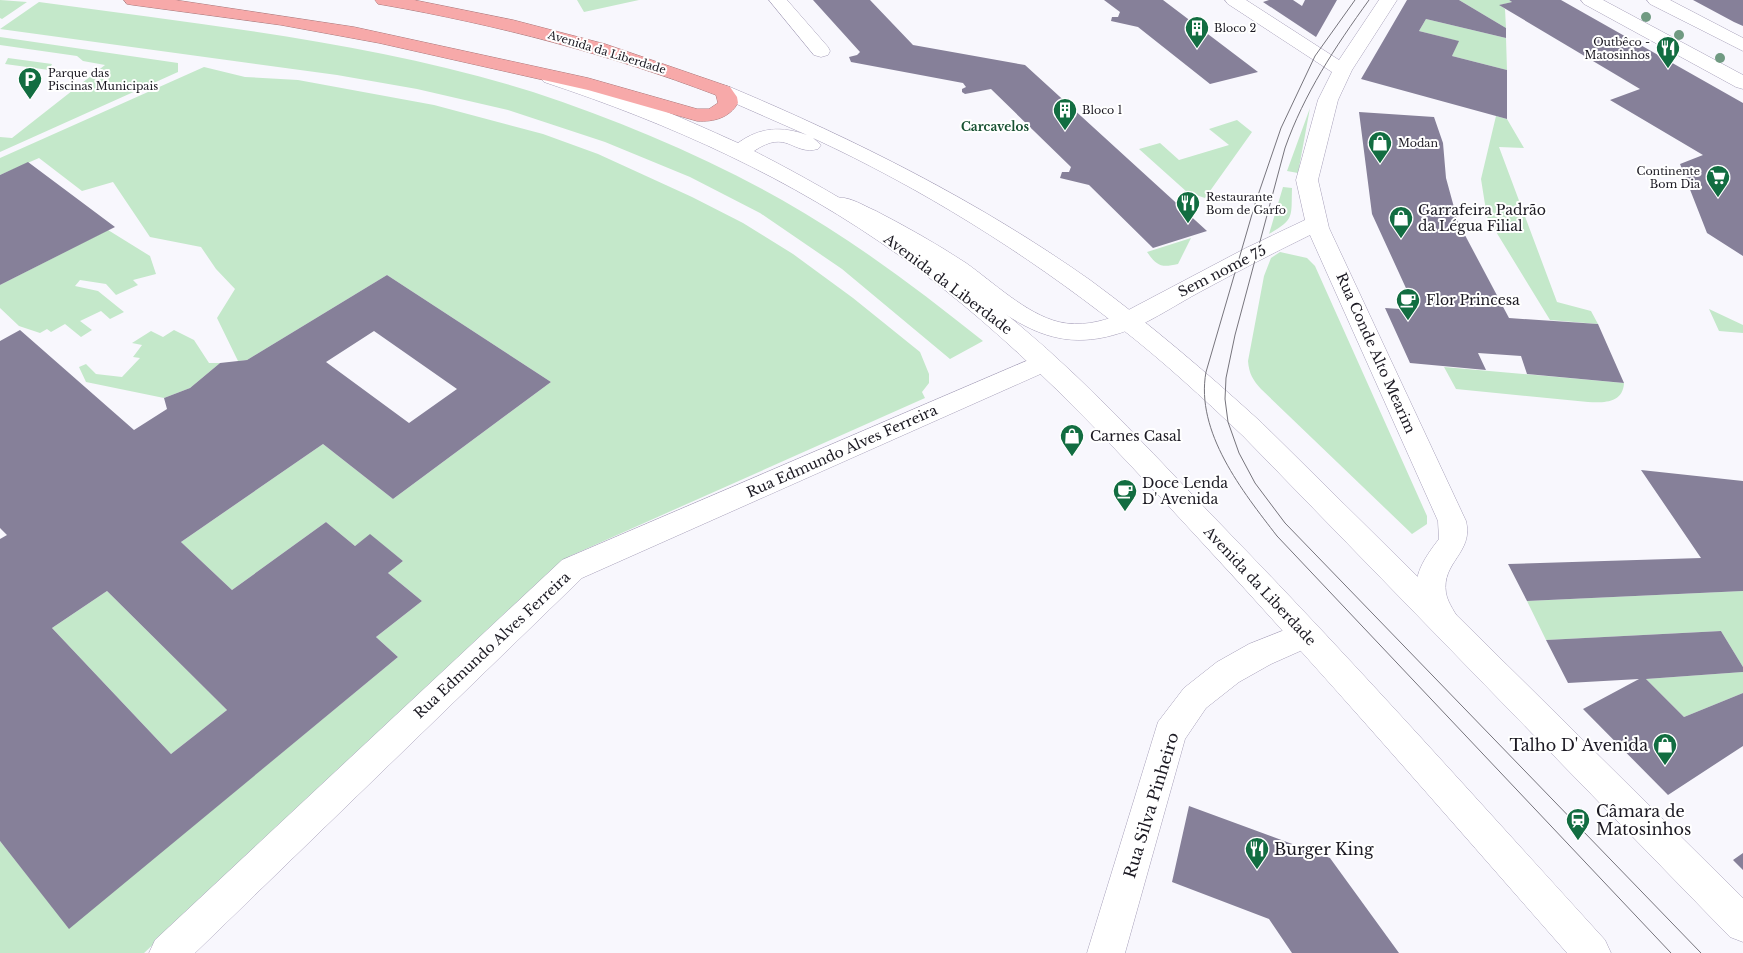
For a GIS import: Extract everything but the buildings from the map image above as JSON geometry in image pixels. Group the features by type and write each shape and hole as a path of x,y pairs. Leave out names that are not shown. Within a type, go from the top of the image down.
{"highway":[{"name":"Avenida da Liberdade","path":"133,0 302,23 401,41 506,65"},
{"name":"Avenida da Liberdade","path":"384,0 463,14 548,34 617,53 723,91"},
{"path":"506,65 628,93 702,116 719,112 726,107 728,97 723,91"}],"main road":[{"path":"778,0 821,51"},
{"path":"1234,0 1342,70"},
{"name":"Rua Conde Alto Mearim","path":"1388,0 1342,70 1328,100 1307,180 1317,223 1452,521 1454,534 1452,542 1432,572 1430,582 1431,596 1437,612 1448,628"},
{"path":"1590,0 1743,83"},
{"path":"1656,0 1743,45"},
{"name":"Avenida da Liberdade","path":"506,65 627,103 701,133 904,234 1034,321 1051,328 1086,333 1110,328 1128,321"},
{"name":"Avenida da Liberdade","path":"723,91 790,119 887,166 1016,241 1128,321 1204,386 1292,466 1448,628 1743,924"},
{"path":"739,152 762,136 787,135 888,184 1016,241"},
{"name":"Avenida da Liberdade","path":"800,182 908,252 981,306 1045,362 1258,582 1592,953"},
{"name":"Sem nome 75","path":"1128,321 1254,253 1317,223"},
{"name":"Rua Edmundo Alves Ferreira","path":"168,953 572,569 1045,362"},
{"name":"Rua Silva Pinheiro","path":"1106,953 1170,734 1195,698 1228,672 1260,654 1305,634"}],"green space":[{"path":"0,0 27,2 2,19 0,18"},
{"path":"577,0 639,0 584,12"},
{"path":"1459,0 1509,0 1512,2 1500,5 1505,9 1506,28"},
{"path":"39,2 226,27 350,48 412,60 473,75 565,103 660,140 722,168 782,200 885,266 983,341 950,359 842,269 760,213 690,177 605,142 508,110 417,89 337,75 0,29"},
{"path":"1426,19 1506,38 1507,70 1452,56 1458,41 1419,31"},
{"path":"0,37 178,63 178,72 0,152 0,137 12,138 105,65 83,61 77,56 0,45"},
{"path":"8,58 52,64 49,70 5,64"},
{"path":"204,67 245,77 298,80 434,105 543,134 598,154 692,197 743,223 793,254 853,298 920,352 929,374 929,383 922,392 925,398 570,556 144,953 0,953 0,841 69,928 398,657 376,637 422,601 388,573 403,561 370,535 355,546 326,522 232,590 181,542 323,444 393,499 551,382 387,275 247,360 238,361 217,318 235,289 216,269 201,247 150,237 113,182 82,191 39,158 0,175 0,158"},
{"path":"1310,108 1298,173 1287,171"},
{"path":"1496,116 1507,119 1524,148 1499,147 1557,302 1591,311 1598,324 1550,320 1487,217 1481,179"},
{"path":"1237,120 1252,132 1205,198 1187,192 1139,149 1160,143 1179,160 1229,145 1209,129"},
{"path":"1283,187 1292,188 1290,216 1283,225 1269,234"},
{"path":"108,230 150,256 156,274 133,280 138,285 116,295 106,284 80,280 75,286 98,291 124,312 110,319 101,311 80,321 92,330 81,337 65,324 51,332 47,329 40,333 19,326 0,308 0,285"},
{"path":"1191,238 1178,264 1160,265 1147,252"},
{"path":"1280,252 1307,258 1315,266 1427,516 1427,524 1412,534 1261,389 1252,377 1248,361 1264,276 1271,258"},
{"path":"1709,309 1743,325 1743,333 1719,331"},
{"path":"174,330 194,340 209,363 220,363 190,388 164,398 86,382 79,367 86,364 96,374 122,377 140,358 133,357 142,345 132,343 151,331 163,337"},
{"path":"1444,367 1624,383 1623,390 1616,398 1606,402 1588,402 1456,389"},
{"path":"107,591 227,710 171,754 52,628"},
{"path":"1743,591 1743,667 1721,631 1546,640 1527,601"},
{"path":"1743,672 1743,693 1684,717 1646,679"}],"tram line":[{"path":"1355,0 1315,56 1281,128 1255,204 1206,372 1204,394 1208,417 1215,439 1237,481 1277,536 1671,953"},
{"path":"1369,0 1321,71 1301,109 1285,148 1235,335 1226,378 1225,399 1228,422 1239,453 1255,483 1285,523 1701,953"}],"place":[{"name":"Bloco 2","path":"1197,49"},
{"name":"Outbêco - Matosinhos","path":"1668,69"},
{"name":"Parque das Piscinas Municipais","path":"30,100"},
{"name":"Bloco 1","path":"1065,131"},
{"name":"Modan","path":"1380,164"},
{"name":"Continente Bom Dia","path":"1718,198"},
{"name":"Restaurante Bom de Garfo","path":"1188,224"},
{"name":"Garrafeira Padrão da Légua Filial","path":"1401,239"},
{"name":"Flor Princesa","path":"1408,321"},
{"name":"Carnes Casal","path":"1072,457"},
{"name":"Doce Lenda D' Avenida","path":"1125,512"},
{"name":"Talho D' Avenida","path":"1665,766"},
{"name":"Câmara de Matosinhos","path":"1578,841"},
{"name":"Burger King","path":"1257,870"}],"district":[{"name":"Carcavelos","path":"995,126"}]}
